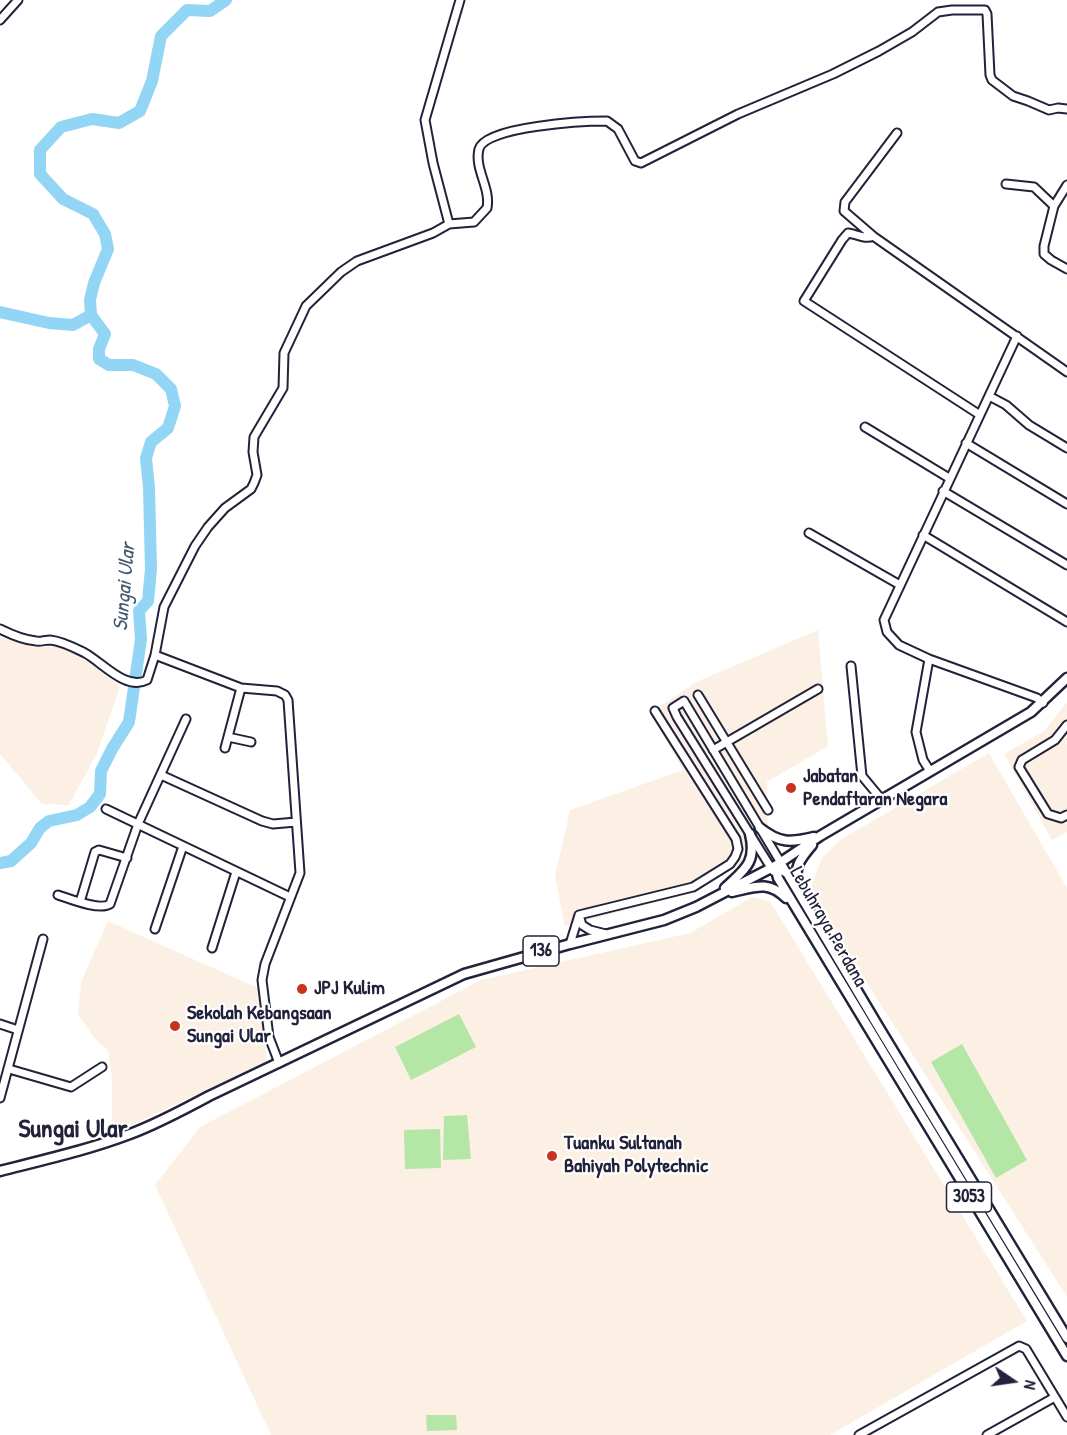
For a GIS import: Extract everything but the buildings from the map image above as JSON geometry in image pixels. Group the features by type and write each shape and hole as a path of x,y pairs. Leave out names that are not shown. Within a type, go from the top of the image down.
{"main road":[{"name":"136","path":"0,1171 109,1142 130,1134 170,1117 209,1096 464,974 664,920 696,907 776,866 820,836 1032,712 1067,678"},
{"path":"760,828 771,837 788,842 820,836"},
{"path":"718,895 748,866 753,846 750,834"},
{"path":"805,912 796,869 799,861 820,836"},
{"name":"Lebuhraya Perdana","path":"776,866 787,873 850,1000 1067,1356"},
{"name":"Lebuhraya Perdana","path":"776,866 778,878 817,924 1067,1338"},
{"path":"718,895 761,885 767,886 781,893 805,912"},
{"path":"817,924 824,946 844,981 850,1000 878,1026"}],"street":[{"path":"0,20 18,0"},
{"path":"449,224 433,163 425,120 460,0"},
{"path":"0,629 34,641 52,640 70,646 128,681 141,683 150,677 164,607 195,546 225,508 251,489 254,483 257,475 253,452 254,437 283,388 284,353 306,306 341,272 357,261 433,233 449,224 474,222 487,208 488,195 482,176 479,153 483,142 492,137 536,125 607,121 615,125 635,161 641,163 738,114 833,74 879,51 943,10 985,10 992,80 1013,96 1046,110 1067,109"},
{"path":"897,133 845,202 844,211 873,236 1067,372"},
{"path":"1006,184 1034,187 1054,206"},
{"path":"1067,185 1054,206 1044,254 1067,269"},
{"path":"873,236 869,238 848,233 804,301 980,415"},
{"path":"1017,336 884,620 887,632 899,645 929,659 1036,698 1043,703"},
{"path":"989,396 1006,405 1029,425 1067,448"},
{"path":"865,427 949,478"},
{"path":"966,443 1067,504"},
{"path":"943,491 1067,565"},
{"path":"809,533 900,585"},
{"path":"923,535 1067,622"},
{"path":"155,654 241,688 277,691 285,695 288,700 300,873 265,964 262,980 269,1037 279,1063"},
{"path":"929,659 916,732 923,760 930,771"},
{"path":"850,666 862,776 882,800"},
{"path":"225,748 241,688"},
{"path":"713,750 818,690"},
{"path":"698,695 768,810"},
{"path":"684,701 760,828 776,866 750,834 677,717 673,708 684,701"},
{"path":"579,915 688,889 730,864 738,849 736,839 665,723 655,711"},
{"path":"665,723 677,717"},
{"path":"58,895 99,906 106,907 110,904 138,824 186,719"},
{"path":"1067,725 1055,740 1022,760 1019,766 1048,814 1061,818 1067,815"},
{"path":"228,737 251,742"},
{"path":"161,775 262,821 273,824 296,822"},
{"path":"106,809 290,897"},
{"path":"155,929 183,846"},
{"path":"80,902 95,852 99,850 127,858"},
{"path":"212,948 236,872"},
{"path":"579,915 582,925 590,930 606,934"},
{"path":"570,944 579,915"},
{"path":"0,1098 1,1086 9,1069 43,939"},
{"path":"0,1024 18,1030"},
{"path":"9,1069 71,1087 102,1067"},
{"path":"859,1435 1019,1346 1026,1349 1067,1417"},
{"path":"987,1435 1055,1397"}],"shaded area":[{"path":"818,630 828,746 767,782 768,830 746,844 741,864 694,893 565,926 555,876 570,810 683,770 650,713 696,682"},
{"path":"0,637 32,647 62,647 89,662 120,687 97,753 69,805 42,804 0,754"},
{"path":"1067,702 1067,832 1052,840 1004,754 1044,731"},
{"path":"989,753 1067,888 1067,1297 809,892 822,858 840,840"},
{"name":"Tuanku Sultanah Bahiyah Polytechnic","path":"752,897 770,901 1027,1321 830,1435 271,1435 155,1185 200,1127 481,980 690,933"},
{"name":"Sekolah Kebangsaan Sungai Ular","path":"108,921 258,988 267,1061 121,1130 112,1119 112,1078 108,1051 94,1038 78,1014 81,982"}],"green space":[{"path":"459,1014 476,1047 411,1080 395,1047"},
{"path":"962,1044 1027,1160 996,1178 931,1062"},
{"path":"467,1115 471,1159 443,1160 444,1116"},
{"path":"440,1129 441,1168 405,1169 404,1130"},
{"path":"426,1415 456,1415 457,1430 427,1431"}],"waterway":[{"path":"91,315 90,300 94,283 108,249 105,234 93,214 63,199 40,174 40,150 61,127 92,119 119,123 140,111 152,81 161,36 187,10 210,11 226,0"},
{"path":"0,312 49,323 73,325 91,315"},
{"name":"Sungai Ular","path":"0,863 11,861 31,843 40,828 49,821 77,815 90,807 100,794 101,771 129,722 141,639 139,611 148,601 151,569 146,458 151,442 168,428 175,406 171,389 156,374 133,365 109,365 99,359 99,349 105,334 91,315"}],"place":[{"name":"Jabatan Pendaftaran Negara","path":"791,788"},
{"name":"JPJ Kulim","path":"302,989"},
{"name":"Sekolah Kebangsaan Sungai Ular","path":"175,1026"},
{"name":"Tuanku Sultanah Bahiyah Polytechnic","path":"552,1156"}],"district":[{"name":"Sungai Ular","path":"73,1130"}]}
